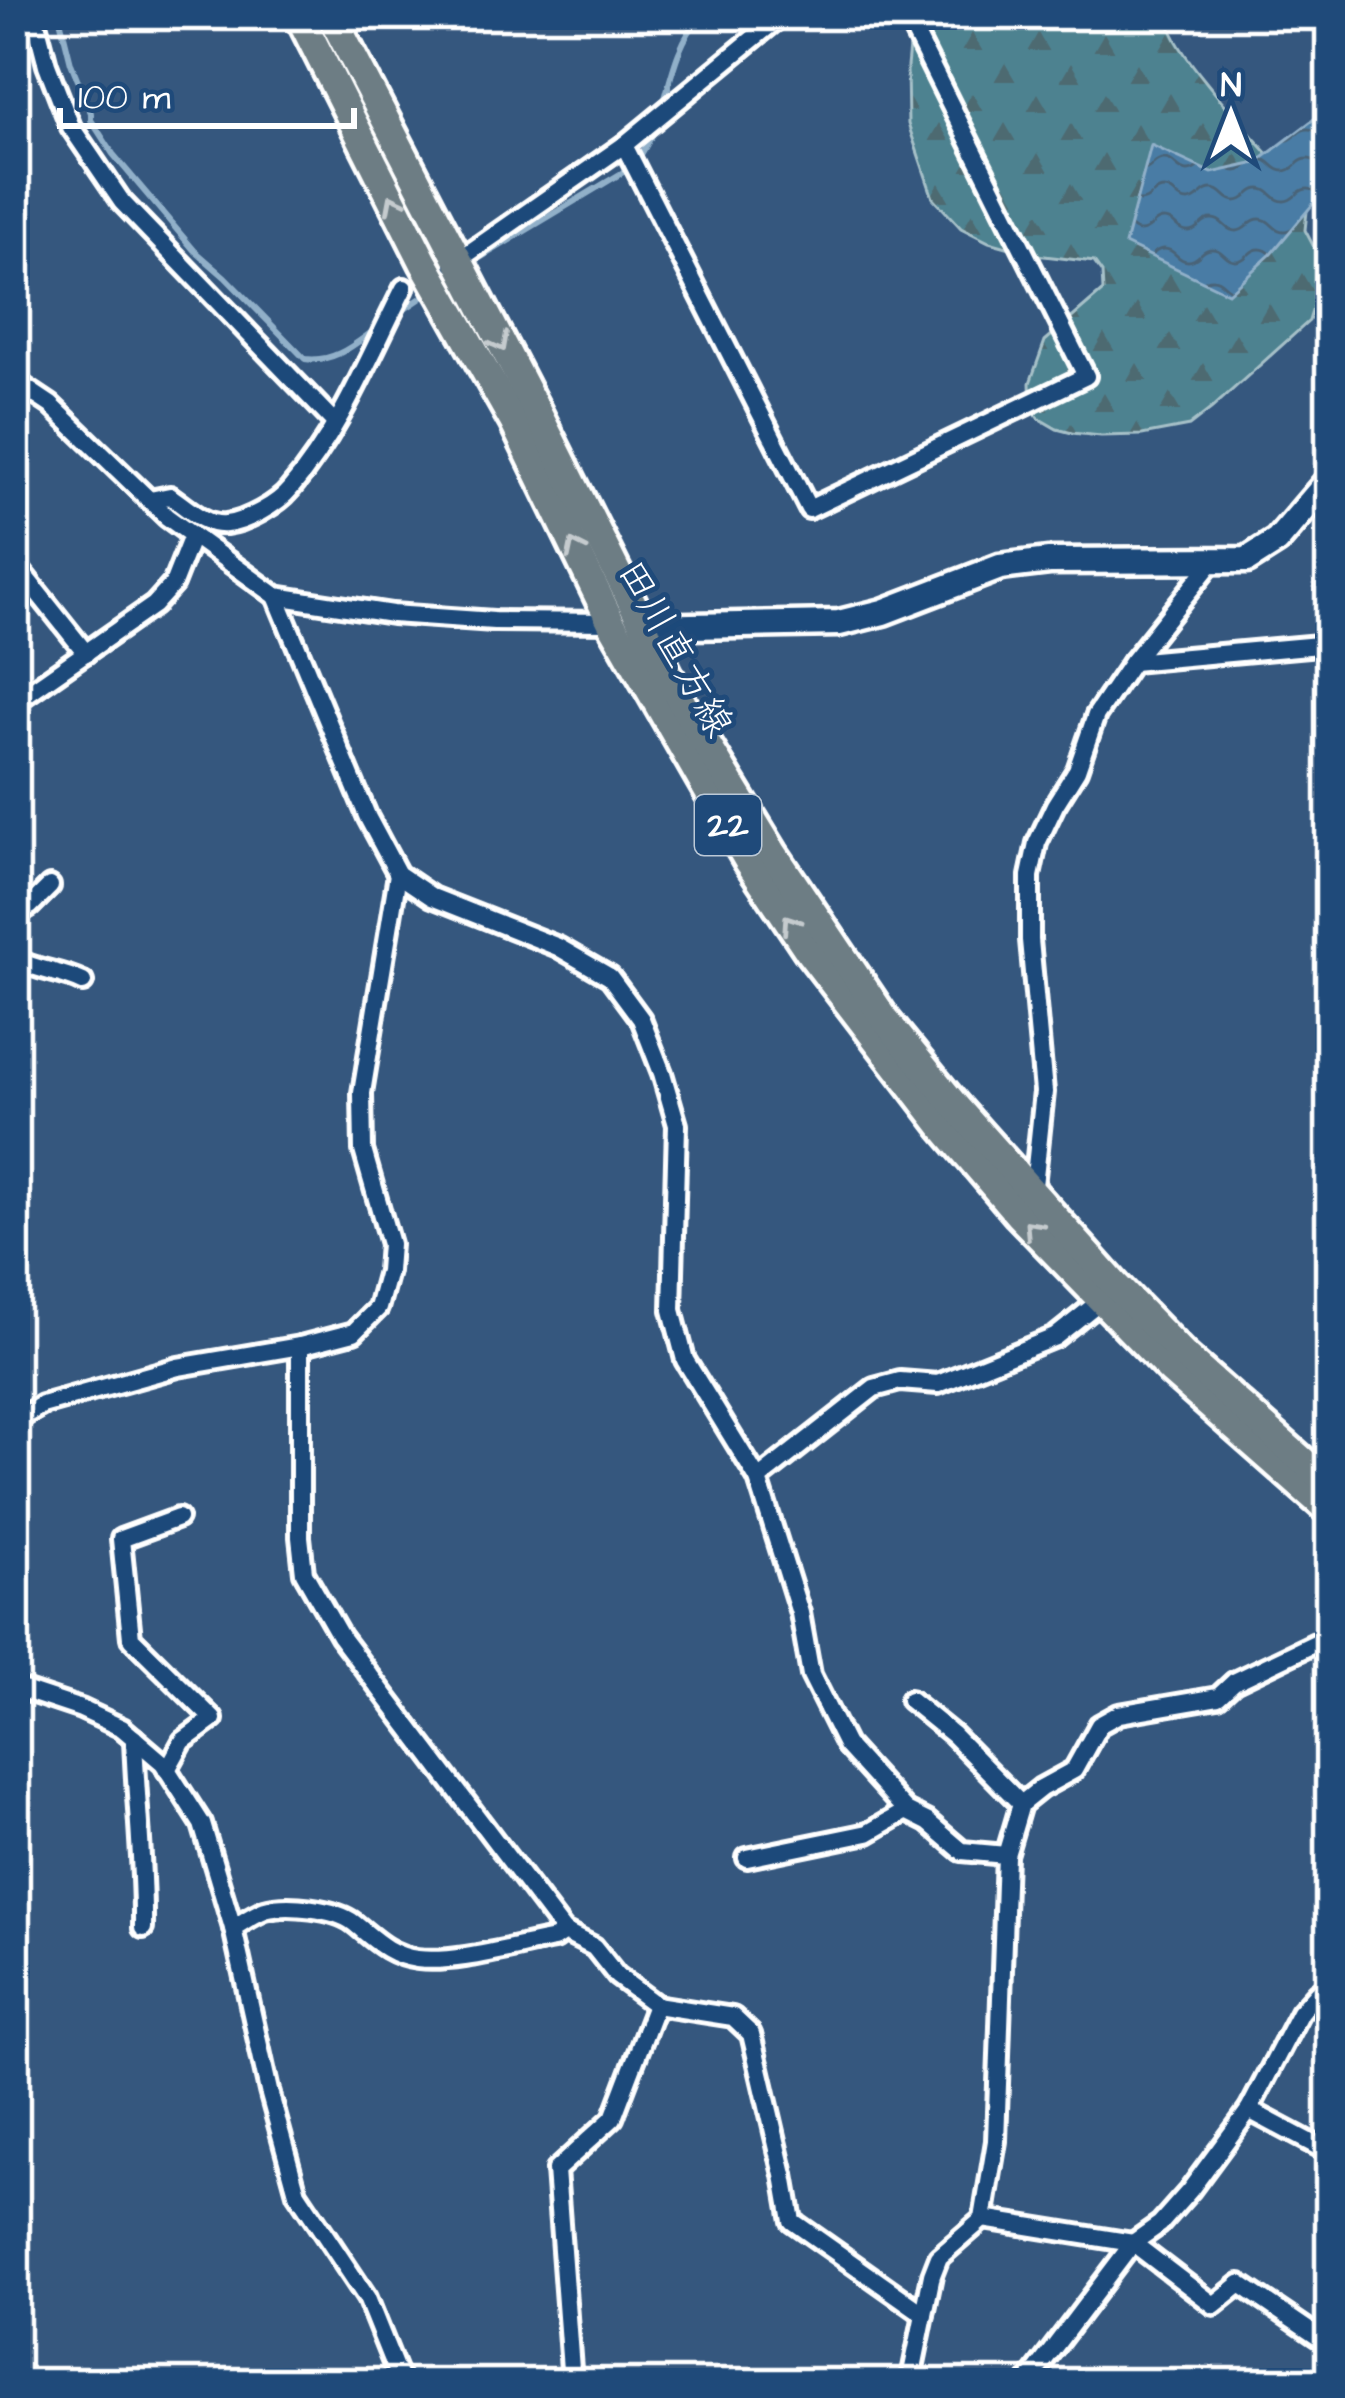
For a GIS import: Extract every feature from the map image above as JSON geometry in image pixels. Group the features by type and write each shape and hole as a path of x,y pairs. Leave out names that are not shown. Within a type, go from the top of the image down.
{"main road":[{"name":"田川直方線","path":"299,15 432,277 514,422 610,622 747,860 810,953 943,1126 1018,1214 1330,1484"},
{"name":"田川直方線","path":"331,15 685,710 772,853 874,1004 1171,1371 1330,1511"}],"street":[{"path":"34,15 71,127 122,202 335,423"},
{"path":"432,277 624,145 782,15"},
{"path":"624,145 809,508 1086,376 906,15"},
{"path":"150,500 170,496 211,524 228,524 288,493 335,423 404,288"},
{"path":"15,381 51,405 192,536 276,596 392,614 644,627 839,623 883,612 1000,567 1049,561 1247,560 1277,541 1330,479"},
{"path":"15,702 154,605 172,584 192,536"},
{"path":"1033,1195 1044,1092 1030,940 1030,876 1037,843 1078,770 1096,715 1212,562"},
{"path":"15,564 86,653"},
{"path":"276,596 368,818 398,874 432,897 558,947 610,977 641,1019 677,1125 672,1291 676,1327 685,1360 758,1479 800,1612 811,1675 846,1745 906,1811 928,1822 962,1851 1006,1855"},
{"path":"1132,662 1330,644"},
{"path":"15,1420 42,1405 178,1366 354,1332 378,1309 390,1244 364,1150 362,1094 398,874"},
{"path":"15,915 50,886"},
{"path":"15,959 38,971 64,973 83,982"},
{"path":"758,1479 874,1388 900,1381 938,1384 1055,1337 1109,1294"},
{"path":"300,1346 304,1573 340,1636 564,1932 594,1947 617,1976 656,2005 733,2018 751,2034 792,2222 924,2314"},
{"path":"167,1770 183,1741 213,1719 131,1638 121,1540 178,1518"},
{"path":"910,2383 939,2257 983,2219 996,2141 1006,1855 1021,1804 1075,1770 1099,1725 1119,1714 1218,1697 1234,1682 1330,1636"},
{"path":"15,1687 122,1728 163,1763 202,1824 297,2192 367,2298 400,2383"},
{"path":"910,1700 1021,1804"},
{"path":"134,1738 142,1928"},
{"path":"747,1858 868,1832 906,1811"},
{"path":"232,1928 275,1908 333,1912 397,1955 437,1960 554,1940 564,1932"},
{"path":"1027,2383 1133,2243 1174,2209 1249,2110 1300,2012 1330,1984"},
{"path":"572,2383 556,2170 613,2119 656,2005"},
{"path":"1249,2110 1330,2153"},
{"path":"983,2219 1133,2243 1214,2305 1240,2284 1330,2345"}],"green space":[{"path":"912,15 1172,15 1175,38 1188,58 1300,190 1307,211 1305,230 1325,268 1309,321 1189,426 1142,435 1101,436 1057,429 1038,418 1031,409 1030,383 1045,341 1103,291 1102,273 1094,262 1036,255 989,242 961,228 933,198 908,124"}],"water":[{"path":"1330,107 1330,184 1271,254 1228,293 1125,244 1151,145 1212,173 1256,163"}],"waterway":[{"path":"59,15 91,120 113,154 194,250 305,359 336,355 380,326"},
{"path":"663,106 681,47 702,15"},
{"path":"470,264 635,165 658,125"},
{"path":"396,315 430,292"}]}
